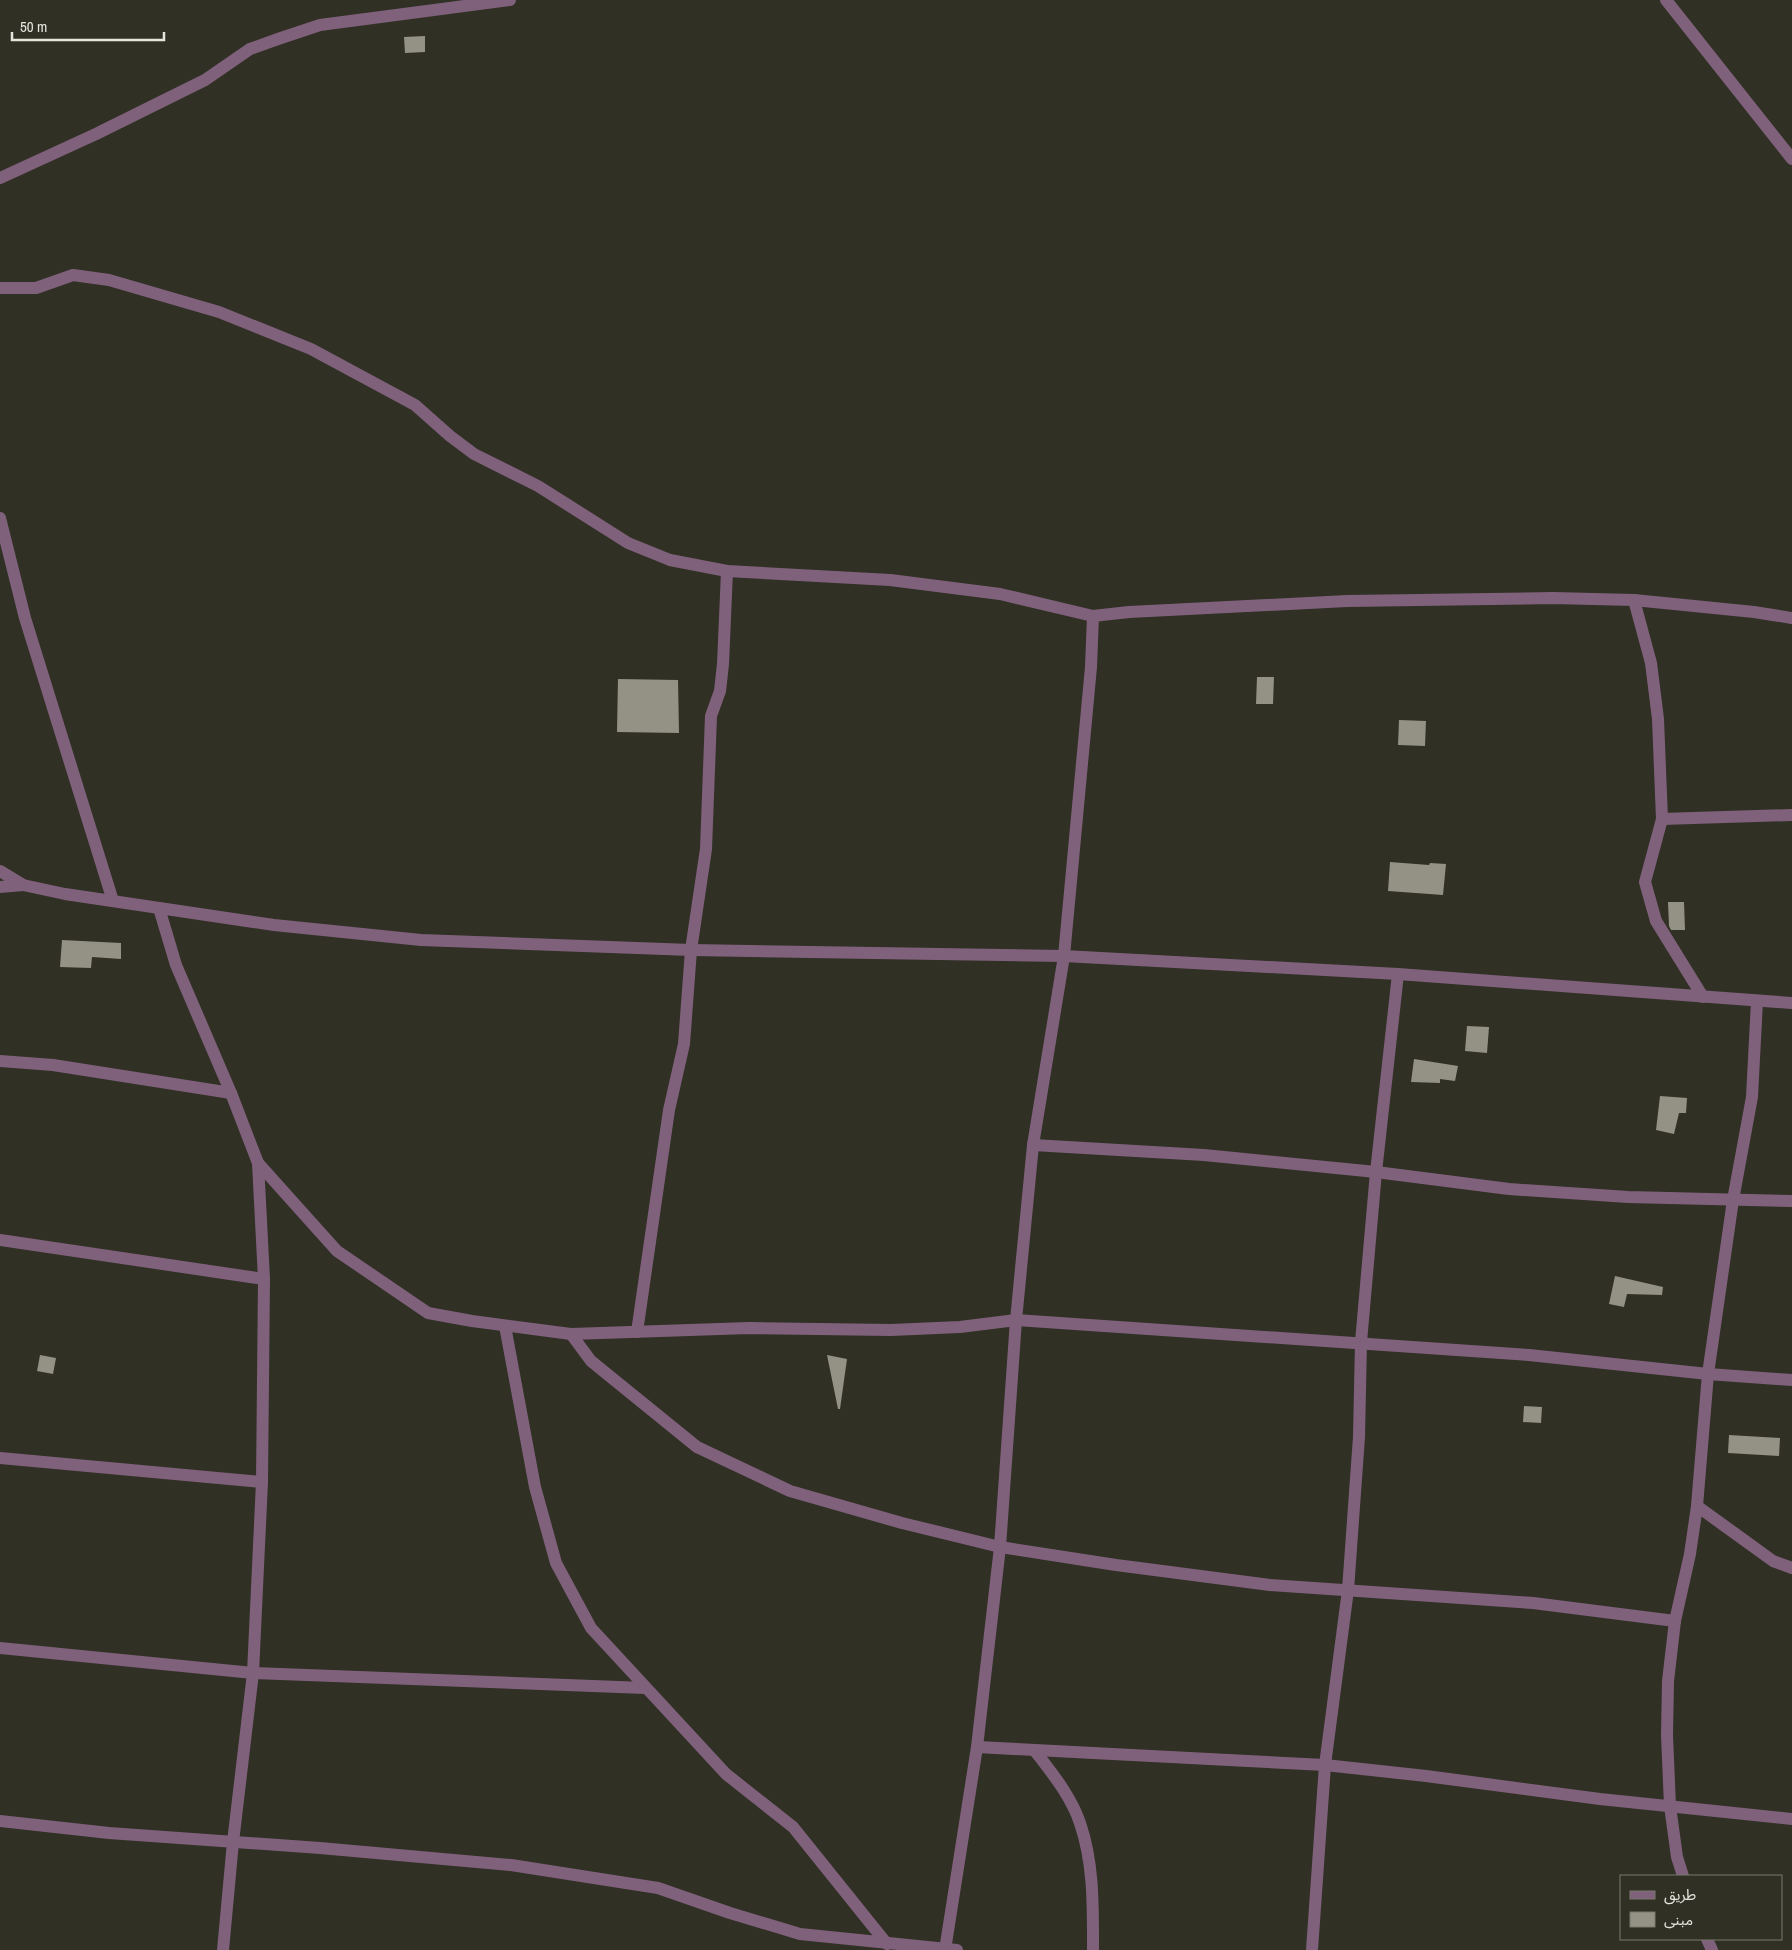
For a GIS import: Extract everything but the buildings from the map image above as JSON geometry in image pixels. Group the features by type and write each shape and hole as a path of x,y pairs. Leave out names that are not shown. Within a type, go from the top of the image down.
{"street":[{"path":"0,178 96,134 205,80 250,49 278,39 320,25 510,0"},
{"path":"1666,0 1792,159"},
{"path":"0,288 36,288 73,275 109,280 219,312 312,349 380,385 415,405 474,454 538,486 628,543 670,560 727,572 890,580 1000,594 1093,616 1129,612 1347,601 1554,598 1634,600 1754,612 1792,618"},
{"path":"0,518 25,618 113,901"},
{"path":"637,1332 669,1110 684,1044 691,950 706,849 711,716 720,691 721,682 727,572"},
{"path":"1634,600 1652,663 1658,720 1662,819 1645,882 1656,921 1703,997"},
{"path":"0,1821 109,1833 502,1864 658,1888 730,1913 800,1934 949,1950 977,1747 1000,1547 1016,1320 1033,1145 1064,956 1091,667 1093,616"},
{"path":"1662,819 1792,815"},
{"path":"0,872 23,885"},
{"path":"0,887 23,885 113,901 274,925 421,940 691,950 1064,956 1398,974 1792,1003"},
{"path":"159,908 176,965 231,1093 258,1163 264,1279 262,1482 253,1672 233,1842 223,1950"},
{"path":"1312,1950 1325,1765 1348,1590 1359,1436 1361,1342 1376,1172 1398,974"},
{"path":"1683,1875 1677,1857 1670,1806 1667,1735 1668,1681 1675,1621 1690,1554 1697,1506 1708,1374 1734,1200 1752,1097 1757,1001"},
{"path":"0,1061 53,1065 231,1093"},
{"path":"1033,1145 1204,1155 1376,1172 1509,1190 1628,1197 1792,1201"},
{"path":"258,1163 337,1251 402,1297 428,1313 505,1326 571,1334 749,1328 891,1330 960,1327 1016,1320 1361,1342 1529,1355 1708,1374 1792,1380"},
{"path":"0,1240 264,1279"},
{"path":"505,1326 535,1488 556,1563 591,1628 726,1774 793,1827 887,1944"},
{"path":"571,1334 591,1361 697,1447 790,1491 902,1523 1000,1547 1270,1585 1533,1603 1675,1621"},
{"path":"0,1458 262,1482"},
{"path":"1697,1506 1720,1525 1773,1561 1792,1568"},
{"path":"0,1648 253,1672 645,1688"},
{"path":"977,1747 1325,1765 1792,1819"},
{"path":"1035,1751 1060,1783 1080,1823 1092,1882 1094,1950"}]}
